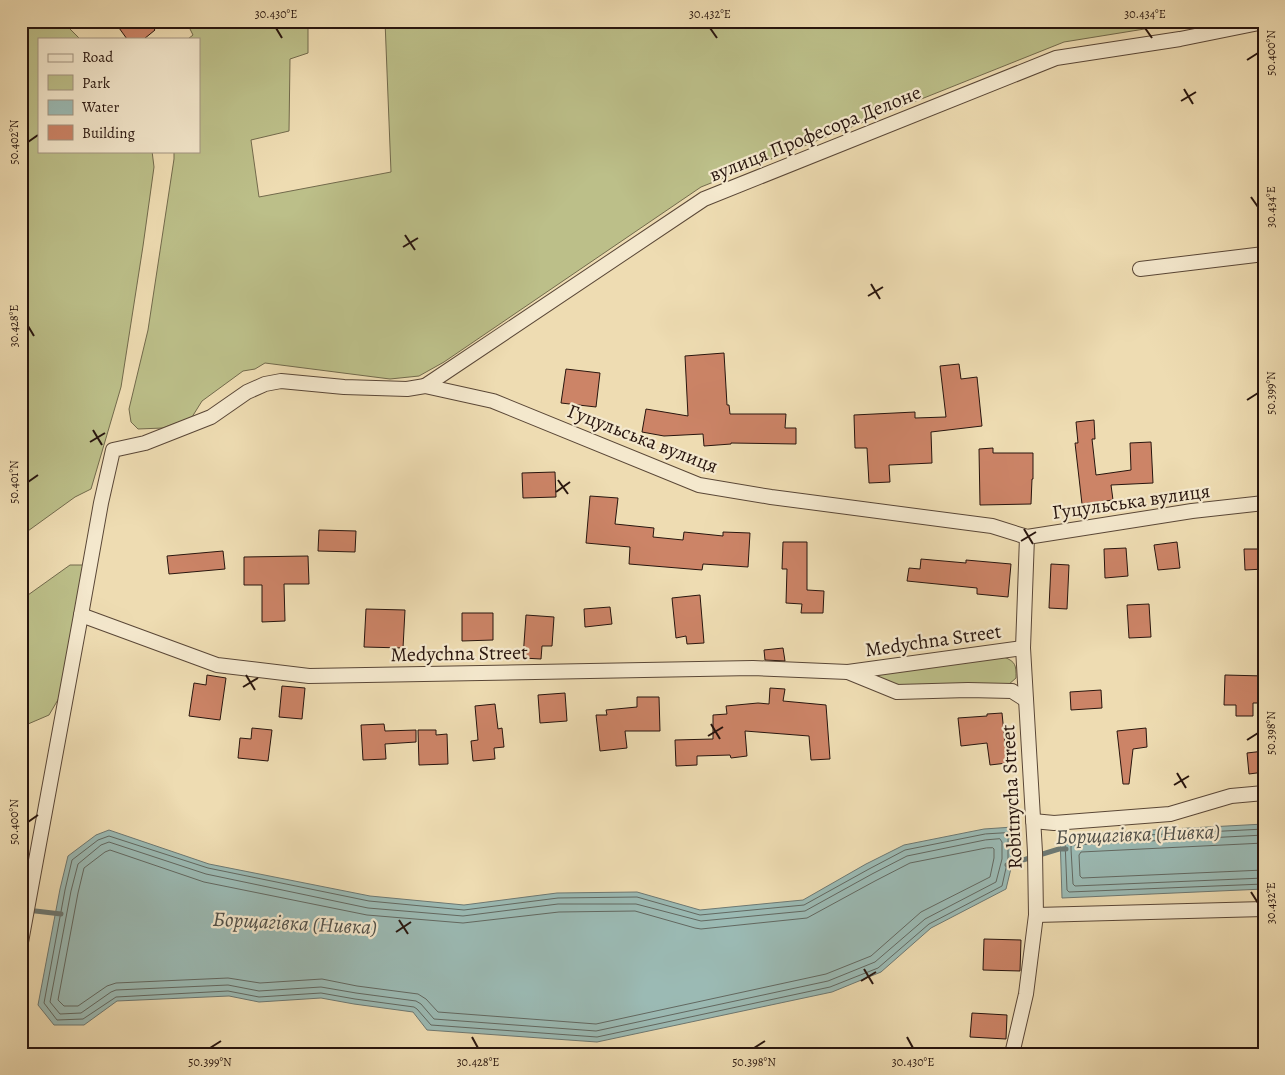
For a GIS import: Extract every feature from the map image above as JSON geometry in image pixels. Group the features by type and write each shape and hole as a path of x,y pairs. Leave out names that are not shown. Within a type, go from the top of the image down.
{"street":[{"name":"вулиця Професора Делоне","path":"425,386 704,199 1056,58 1180,39 1264,22"},
{"path":"1140,269 1264,254"},
{"name":"Гуцульська вулиця","path":"81,614 101,503 113,450 145,442 211,417 247,392 264,384 281,381 344,387 407,389 425,386 493,401 699,485 771,497 992,526 1027,537 1192,511 1264,503"},
{"name":"Robitnycha Street","path":"1012,1054 1026,994 1036,915 1036,856 1023,648 1027,537"},
{"path":"21,941 81,614"},
{"name":"Medychna Street","path":"81,614 217,665 309,676 753,668 848,672 1023,648"},
{"name":"Medychna Street","path":"848,672 897,692 1012,691 1026,700"},
{"path":"1033,821 1054,823 1170,814 1231,796 1264,793"},
{"path":"1036,915 1264,909"}],"green space":[{"path":"21,21 62,21 79,38 38,38 38,152 152,152 154,167 121,387 91,489 75,497 21,536"},
{"path":"186,21 308,21 308,53 290,59 289,131 251,140 259,197 391,172 385,21 1194,21 1064,42 701,187 444,362 419,376 390,379 265,363 255,369 243,371 202,401 192,417 163,428 138,429 131,422 129,409 148,330 174,152 200,152 200,38 189,38 193,35"},
{"path":"70,565 84,565 59,698 49,715 21,727 21,600"},
{"path":"1004,657 1013,662 1016,670 1016,678 1008,685 897,688 869,672"}],"water":[{"path":"1264,824 1264,889 1062,898 1060,835"},
{"path":"1013,827 1013,860 1006,889 931,928 881,972 832,992 597,1042 427,1030 413,1012 321,998 259,1002 229,996 117,1001 84,1025 54,1025 38,1005 68,856 96,835 109,830 209,864 370,896 464,905 557,893 637,892 700,910 803,900 904,845 984,829"}],"building":[{"path":"114,21 148,21 155,30 145,38 126,38"},
{"path":"724,353 727,405 729,405 730,414 786,414 785,428 796,428 796,444 731,443 704,446 703,434 664,436 642,432 646,409 688,416 685,356"},
{"path":"959,364 961,379 977,377 982,426 931,432 932,463 889,465 890,482 869,483 867,448 855,448 854,415 915,412 915,418 946,417 940,366"},
{"path":"566,369 600,373 596,407 561,403"},
{"path":"1094,420 1095,439 1092,439 1096,475 1131,470 1130,443 1151,442 1153,483 1111,485 1113,500 1082,504 1075,443 1078,443 1076,422"},
{"path":"993,448 993,453 1033,453 1031,504 980,505 979,449"},
{"path":"555,472 556,497 523,498 522,473"},
{"path":"590,496 618,498 615,524 654,528 653,537 683,540 684,532 723,536 723,532 750,533 748,567 703,564 702,570 629,564 630,547 586,543"},
{"path":"319,530 356,531 355,552 318,551"},
{"path":"783,542 807,542 807,590 824,591 823,613 801,613 802,604 786,603 787,569 782,569"},
{"path":"1177,542 1180,568 1158,570 1154,545"},
{"path":"1126,548 1128,576 1105,578 1104,549"},
{"path":"1244,549 1264,549 1264,569 1245,570"},
{"path":"223,551 225,569 169,574 167,556"},
{"path":"308,556 309,584 284,584 285,621 262,622 262,585 244,585 244,557"},
{"path":"921,559 1011,564 1008,597 977,594 977,588 907,581 909,568 920,569"},
{"path":"1051,564 1069,565 1067,609 1049,608"},
{"path":"700,595 704,643 687,644 686,636 676,638 672,598"},
{"path":"1149,604 1151,637 1129,638 1127,605"},
{"path":"610,607 612,624 585,627 584,609"},
{"path":"366,609 405,610 403,648 364,647"},
{"path":"462,613 493,613 493,640 462,641"},
{"path":"526,615 554,617 552,646 542,646 541,659 523,658"},
{"path":"783,648 785,661 765,660 764,650"},
{"path":"207,675 226,678 220,720 189,716 194,683 206,685"},
{"path":"1225,675 1264,676 1264,703 1253,703 1253,716 1236,716 1236,705 1224,705"},
{"path":"282,686 305,688 302,719 279,717"},
{"path":"770,688 785,689 783,701 826,705 830,759 811,760 809,736 745,731 747,756 731,758 730,755 697,756 697,765 676,766 675,740 713,739 713,715 727,714 726,706 758,703 769,704"},
{"path":"1101,690 1102,708 1071,710 1070,692"},
{"path":"565,693 567,721 540,723 538,695"},
{"path":"637,697 659,697 660,731 625,731 627,748 600,751 596,715 607,715 606,710 637,707"},
{"path":"495,704 498,729 502,728 504,747 494,748 495,759 473,761 471,741 478,740 475,706"},
{"path":"1002,713 1007,763 990,765 987,743 961,746 958,718"},
{"path":"384,724 385,731 416,730 416,742 385,744 386,759 363,760 361,725"},
{"path":"252,728 272,730 268,761 238,758 240,738 251,739"},
{"path":"1146,728 1147,747 1133,749 1129,784 1123,784 1117,731"},
{"path":"418,730 436,730 436,735 447,734 448,764 419,765"},
{"path":"1264,751 1264,772 1249,774 1247,753"},
{"path":"984,939 1021,940 1020,971 983,970"},
{"path":"972,1013 1007,1015 1006,1039 970,1037"}],"waterway":[{"name":"Борщагівка (Нивка)","path":"1007,865 1059,849 1066,849"},
{"name":"Борщагівка (Нивка)","path":"27,910 61,914"}]}
